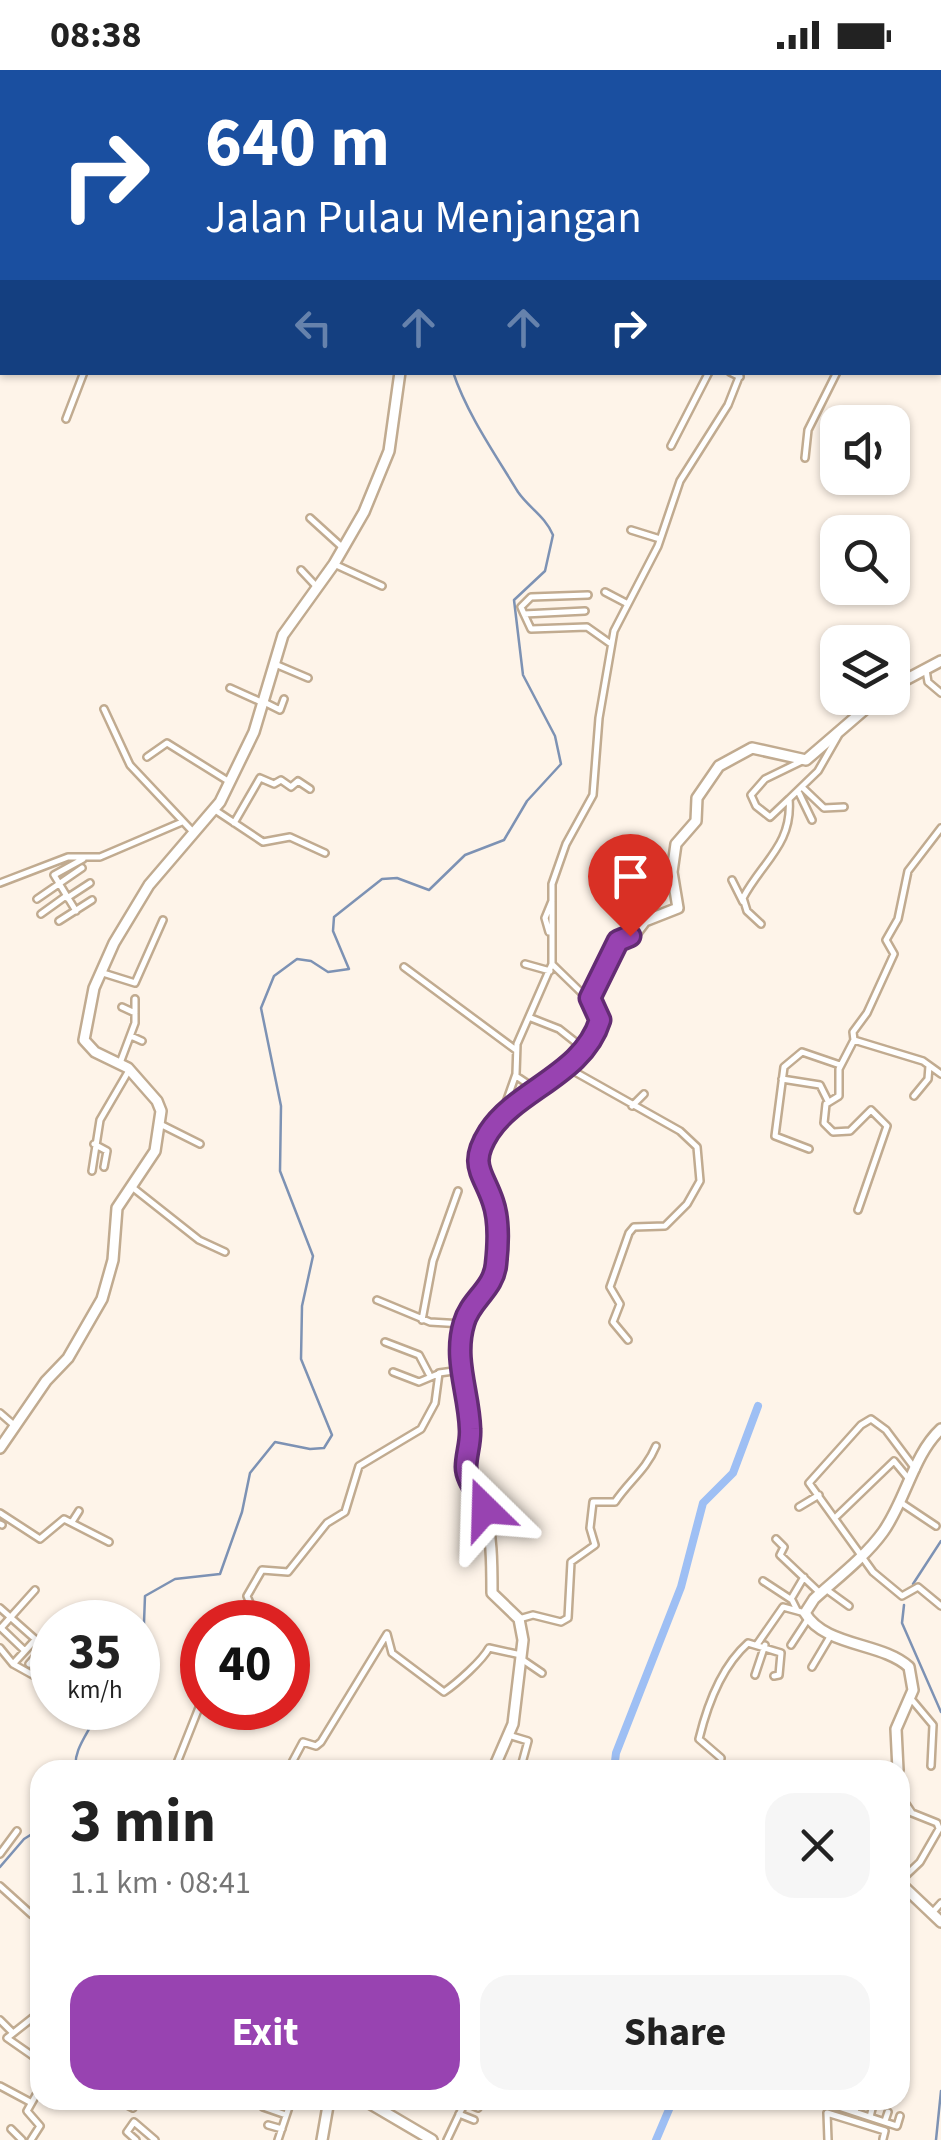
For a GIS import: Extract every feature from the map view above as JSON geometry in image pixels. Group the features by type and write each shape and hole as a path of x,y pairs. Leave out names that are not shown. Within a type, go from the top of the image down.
{"street":[{"path":"66,419 83,375"},
{"path":"0,1448 68,1358 102,1299 114,1253 116,1211 154,1156 158,1104 125,1066 95,1052 84,1040 100,972 144,892 215,810 230,783 263,703 272,662 286,628 334,564 387,456 400,375"},
{"path":"671,446 707,375"},
{"path":"497,1760 513,1724 521,1656 519,1619 492,1593 492,1547 485,1509 466,1469 470,1430 462,1370 463,1324 491,1282 496,1265 494,1205 480,1180 478,1164 485,1139 500,1118 516,1076 516,1050 551,968 552,884 566,844 594,794 598,718 612,644 626,603 660,540 680,480 705,443 739,375"},
{"path":"805,458 807,432 836,375"},
{"path":"696,439 705,443"},
{"path":"310,518 343,548"},
{"path":"631,530 660,540"},
{"path":"334,564 382,586"},
{"path":"301,570 318,588"},
{"path":"605,592 626,603"},
{"path":"588,595 530,597 521,607 530,629 587,628 601,641 612,644"},
{"path":"524,614 585,611"},
{"path":"910,678 941,661"},
{"path":"272,662 308,678"},
{"path":"926,670 928,682 941,694"},
{"path":"230,688 280,710 284,700"},
{"path":"104,709 130,765 194,834"},
{"path":"842,732 820,768 772,817 751,799 765,779 802,761 860,715"},
{"path":"147,757 167,743 230,783"},
{"path":"590,1000 618,941 635,934 645,921 678,908 672,872 676,844 696,821 697,798 716,769 752,748 802,761"},
{"path":"234,823 260,778 274,784 281,780 292,786 299,781 310,789"},
{"path":"800,789 826,809 844,806"},
{"path":"800,789 812,820"},
{"path":"743,902 752,883 782,846 789,824 789,799"},
{"path":"215,810 263,842 290,837 326,853"},
{"path":"76,911 55,873 86,858 142,842 182,822"},
{"path":"828,1101 839,1095 840,1065 894,954 886,940 898,917 907,875 941,828"},
{"path":"0,884 68,857 86,858"},
{"path":"38,899 82,868"},
{"path":"732,880 761,924"},
{"path":"42,914 90,882"},
{"path":"59,922 92,900"},
{"path":"100,972 135,983 163,920"},
{"path":"500,1118 548,1085 584,1048 600,1020 590,1000 551,968 524,964"},
{"path":"404,967 516,1050"},
{"path":"92,1171 100,1120 125,1066 135,1000"},
{"path":"122,1007 135,1012"},
{"path":"530,1017 559,1030 584,1048"},
{"path":"131,1036 142,1042"},
{"path":"854,1040 929,1066 941,1074"},
{"path":"808,1149 776,1136 787,1062 802,1052 840,1065"},
{"path":"566,1066 692,1140 701,1176 687,1204 668,1224 634,1227 628,1233 610,1287 620,1304 612,1322 628,1340"},
{"path":"914,1096 928,1079 929,1066"},
{"path":"516,1076 536,1090"},
{"path":"782,1079 820,1086 828,1101 824,1117 829,1130 850,1130 871,1110 887,1126 858,1210"},
{"path":"632,1106 644,1094"},
{"path":"158,1123 200,1144"},
{"path":"94,1144 107,1151 104,1167"},
{"path":"132,1186 199,1240 225,1252"},
{"path":"422,1320 433,1261 458,1190"},
{"path":"377,1300 422,1320 463,1324"},
{"path":"385,1342 420,1355 430,1374"},
{"path":"392,1372 419,1382 430,1374 462,1370"},
{"path":"249,1600 247,1596 264,1568 288,1572 324,1527 345,1512 359,1466 421,1428 435,1403 438,1374"},
{"path":"0,1414 15,1426"},
{"path":"917,1471 882,1426 868,1420 810,1478 874,1572 900,1595 918,1587 941,1606"},
{"path":"791,1645 804,1614 823,1590 884,1531 912,1483 924,1448 941,1429"},
{"path":"519,1619 533,1615 558,1622 568,1618 571,1562 595,1545 590,1528 593,1502 615,1502 630,1480 644,1472 656,1446"},
{"path":"837,1516 894,1462 912,1483"},
{"path":"799,1507 818,1495"},
{"path":"900,1502 936,1526"},
{"path":"72,1522 79,1511"},
{"path":"0,1512 42,1540 64,1519 109,1542"},
{"path":"776,1539 784,1548 780,1554 804,1578 848,1606"},
{"path":"791,1599 804,1578"},
{"path":"763,1581 832,1632 906,1663 914,1678 912,1700 896,1729 898,1760"},
{"path":"25,1651 0,1629 35,1590"},
{"path":"0,1608 30,1636"},
{"path":"754,1675 761,1644 782,1609 804,1614"},
{"path":"812,1667 832,1632"},
{"path":"293,1760 303,1742 318,1746 321,1742 387,1634 396,1657 444,1692 467,1669 480,1664 489,1648 521,1656 542,1673"},
{"path":"721,1760 700,1743 706,1712 746,1643 781,1652 778,1675 774,1676"},
{"path":"13,1664 30,1646"},
{"path":"0,1648 13,1664 30,1674"},
{"path":"912,1700 933,1725 931,1766"},
{"path":"178,1760 190,1730"},
{"path":"508,1735 528,1742 523,1760"},
{"path":"910,1810 940,1825 920,1862 910,1872"},
{"path":"0,1854 17,1832"},
{"path":"0,1886 30,1913"},
{"path":"910,1892 941,1922"},
{"path":"932,1913 941,1902"},
{"path":"30,2019 12,2032 9,2042 30,2055"},
{"path":"0,2020 12,2032"},
{"path":"0,2086 30,2102 27,2112 40,2126 31,2140"},
{"path":"272,2110 286,2115"},
{"path":"278,2140 288,2110"},
{"path":"322,2140 327,2110"},
{"path":"381,2110 432,2140"},
{"path":"447,2140 460,2110"},
{"path":"826,2110 828,2140"},
{"path":"853,2110 897,2126 900,2116"},
{"path":"870,2117 872,2110"},
{"path":"884,2122 888,2112"},
{"path":"459,2114 474,2120"},
{"path":"826,2114 885,2132 883,2139"},
{"path":"136,2140 127,2132 134,2122 154,2140"},
{"path":"268,2124 282,2129"},
{"path":"11,2129 22,2140"}],"waterway":[{"path":"145,1600 145,1596 175,1579 220,1574 242,1512 250,1473 275,1442 324,1448 332,1435 301,1359 302,1306 313,1256 280,1171 281,1106 261,1008 274,976 297,959 311,961 328,972 349,969 333,931 334,917 382,879 397,878 429,890 465,855 504,840 527,801 561,764 555,736 523,675 514,600 545,571 553,535 518,492 466,403 454,375"},
{"path":"615,1760 681,1587 703,1503 733,1473 758,1406"},
{"path":"913,1584 941,1541"},
{"path":"904,1605 902,1623 941,1712"},
{"path":"77,1760 89,1730"},
{"path":"0,1867 30,1835"},
{"path":"936,2140 941,2091"},
{"path":"656,2140 669,2110"}],"route":[{"path":"485,1509 466,1469 470,1430 460,1358 466,1316 491,1282 496,1265 494,1205 480,1180 478,1158 485,1139 500,1118 529,1093 549,1084 590,1041 600,1020 590,998 613,958 618,941 630,936"}]}
